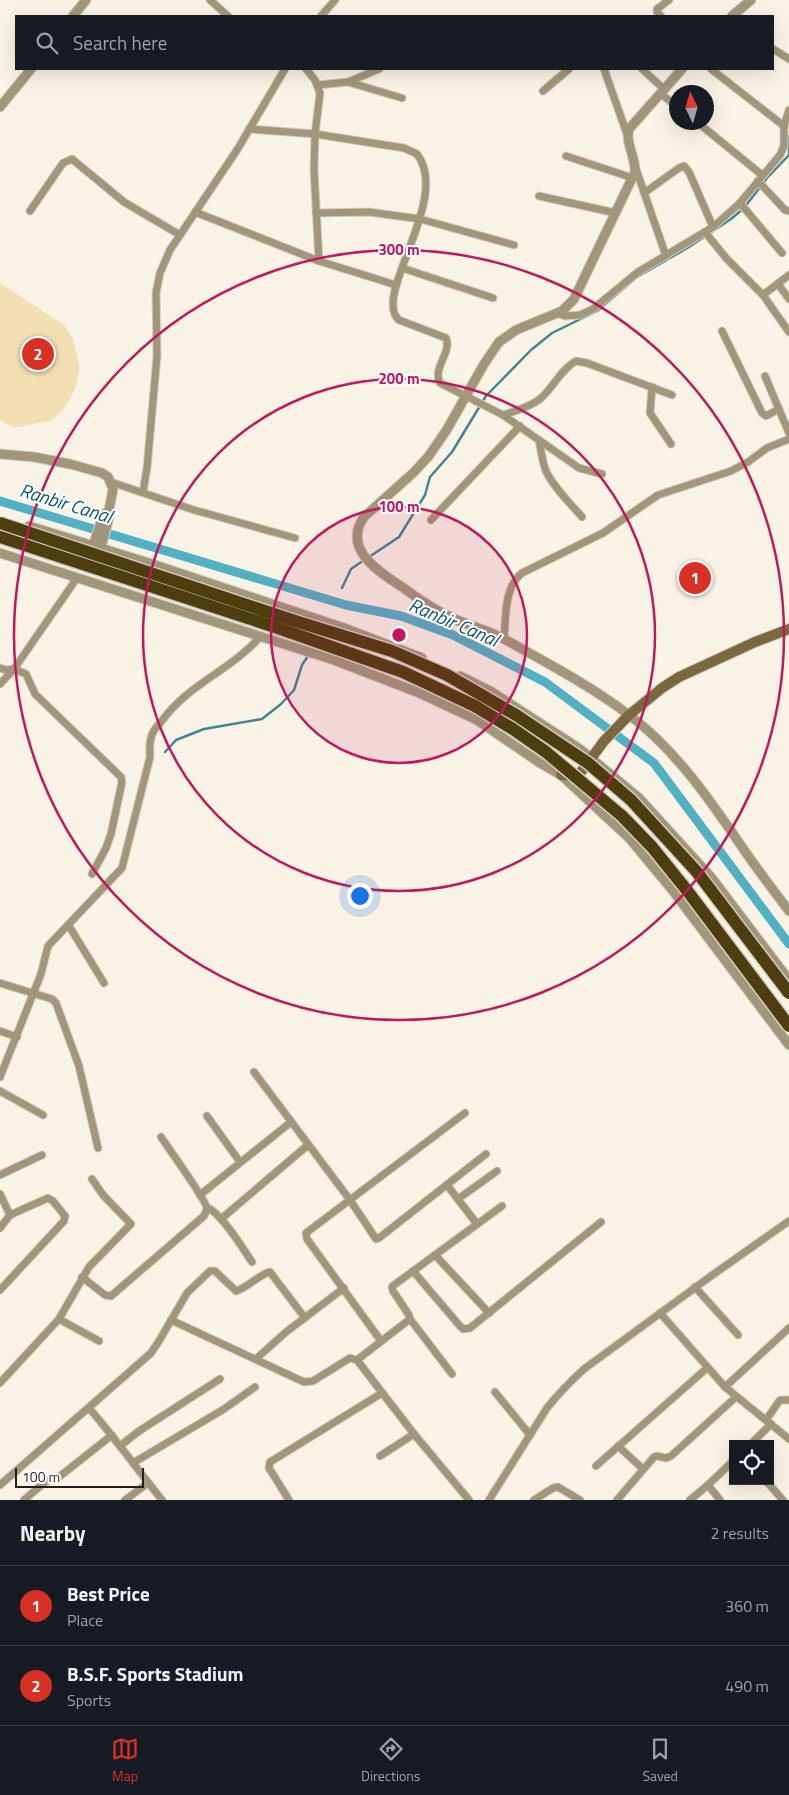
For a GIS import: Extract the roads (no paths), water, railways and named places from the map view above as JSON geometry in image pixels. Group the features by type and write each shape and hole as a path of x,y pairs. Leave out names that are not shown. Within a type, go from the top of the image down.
{"highway":[{"path":"0,523 295,621 392,651 447,675 501,706 545,733 588,763 632,800 697,872 789,993"},
{"path":"0,537 278,628 403,672 475,706 513,729 546,752 597,794 622,816 652,847 690,893 789,1026"}],"main road":[{"path":"561,775 575,776 581,772 604,741 626,718 662,688 679,677 755,642 789,629"}],"street":[{"path":"74,15 86,0"},
{"path":"210,0 227,15"},
{"path":"322,15 335,0"},
{"path":"660,15 657,9 670,0"},
{"path":"733,15 751,0"},
{"path":"774,49 789,59"},
{"path":"0,106 30,70"},
{"path":"143,492 147,468 157,356 156,293 160,273 180,235 249,129 284,70"},
{"path":"307,70 313,75 320,93 315,134 314,170 319,261"},
{"path":"318,85 348,82 377,70"},
{"path":"543,91 568,70"},
{"path":"604,70 666,256"},
{"path":"643,70 669,98"},
{"path":"627,134 632,125 681,70"},
{"path":"712,70 784,126"},
{"path":"348,82 402,98"},
{"path":"557,314 573,316 587,313 598,306 630,278 666,256 707,235 713,227 743,206 787,146 784,126 789,110"},
{"path":"249,129 315,134 404,148 417,154 423,166 426,189 420,218 396,286 392,308 395,316 399,320 446,338 447,346 438,374 440,383 445,387 503,415 579,468 602,474"},
{"path":"705,130 761,182 785,210 789,211"},
{"path":"566,156 633,178"},
{"path":"30,211 63,163 72,159 124,202 180,235"},
{"path":"644,193 684,166 689,172 713,227"},
{"path":"635,167 633,178 580,289 570,304 557,314 516,330 499,342 484,364 468,398 428,458 364,517 357,531 360,550 376,570 432,608 458,621 504,638 585,686 672,754 726,821 789,911"},
{"path":"539,196 616,213"},
{"path":"743,206 782,253"},
{"path":"195,212 319,261 396,286"},
{"path":"316,213 369,212 420,218 514,245"},
{"path":"707,235 763,295 789,332"},
{"path":"402,268 493,298"},
{"path":"763,295 789,275"},
{"path":"778,284 789,299"},
{"path":"722,331 762,413 766,416 779,409"},
{"path":"503,415 539,400 576,361 587,363 672,395"},
{"path":"765,376 789,433"},
{"path":"652,387 650,413 671,444"},
{"path":"431,520 520,426"},
{"path":"504,638 511,588 516,578 522,573 603,533 658,495 731,471 768,448 789,439"},
{"path":"539,440 546,471 554,484 582,517"},
{"path":"0,454 34,457 70,464 102,473 108,477 112,482 112,501 98,543"},
{"path":"112,482 194,510 295,538"},
{"path":"0,517 98,543 335,625 408,651 492,692 592,757 639,798 711,878 789,980"},
{"path":"0,554 334,660 417,692 477,720 561,775 635,845 673,890 789,1044"},
{"path":"0,684 14,669 78,578"},
{"path":"0,1077 41,974 48,946 122,868 150,757 150,738 152,734 166,715 187,693 240,657 260,637"},
{"path":"0,668 6,670 14,669 26,674 35,694 121,776 122,782 106,848 92,874"},
{"path":"69,926 104,982"},
{"path":"0,983 52,1000 59,1009 79,1066 98,1148"},
{"path":"0,1031 17,1037"},
{"path":"254,1072 350,1200 377,1240 486,1154"},
{"path":"0,1091 43,1115"},
{"path":"381,1341 306,1235 308,1230 465,1113"},
{"path":"207,1116 240,1162"},
{"path":"200,1195 291,1122"},
{"path":"161,1137 207,1208 214,1210 252,1262"},
{"path":"221,1219 308,1145"},
{"path":"0,1175 42,1156"},
{"path":"458,1199 497,1171"},
{"path":"0,1383 59,1319 82,1277 131,1224 103,1195 92,1179"},
{"path":"446,1185 477,1224"},
{"path":"0,1194 10,1215"},
{"path":"0,1228 10,1215 48,1198 54,1201 63,1212 65,1219 0,1290"},
{"path":"452,1374 410,1319 393,1292 392,1287 502,1206"},
{"path":"82,1277 105,1296 110,1296 204,1216 207,1208"},
{"path":"489,1500 558,1394 573,1379 695,1287 789,1221"},
{"path":"413,1271 463,1328 470,1328 602,1222"},
{"path":"435,1255 489,1314"},
{"path":"0,1485 151,1353 191,1288 212,1271 236,1291 270,1272 304,1318"},
{"path":"695,1287 738,1335"},
{"path":"256,1359 304,1318 344,1288"},
{"path":"660,1313 725,1387 789,1439"},
{"path":"59,1319 99,1342"},
{"path":"357,1360 410,1319"},
{"path":"171,1320 304,1382 309,1382 350,1358 357,1360 414,1434 469,1500"},
{"path":"725,1387 788,1330"},
{"path":"596,1466 707,1368"},
{"path":"120,1446 139,1431 220,1379"},
{"path":"133,1463 224,1409 255,1387"},
{"path":"495,1392 530,1435"},
{"path":"290,1500 269,1468 270,1462 382,1393"},
{"path":"616,1500 655,1456 666,1458 670,1456 736,1397"},
{"path":"754,1440 769,1422 780,1400 789,1400"},
{"path":"89,1408 162,1500"},
{"path":"380,1456 414,1434"},
{"path":"24,1500 43,1483 59,1477 112,1435"},
{"path":"618,1446 644,1469"},
{"path":"690,1500 729,1465"},
{"path":"125,1500 148,1482"},
{"path":"708,1485 720,1500"},
{"path":"770,1485 783,1500"},
{"path":"534,1500 553,1488 558,1487 580,1500"}],"waterway":[{"path":"369,557 399,537 425,495 430,477 452,452 486,396 531,350 552,333 597,311 637,277 689,247 731,219 744,208 767,178 789,155 789,136"},
{"name":"Ranbir Canal","path":"0,501 346,605 401,616 453,635 545,682 654,763 789,944"},
{"path":"342,588 351,569 364,560"},
{"path":"165,752 176,740 204,729 262,719 281,704 294,690 302,665 308,656"}],"place":[{"name":"B.S.F. Sports Stadium","path":"38,354"},
{"name":"Best Price","path":"695,578"}]}
